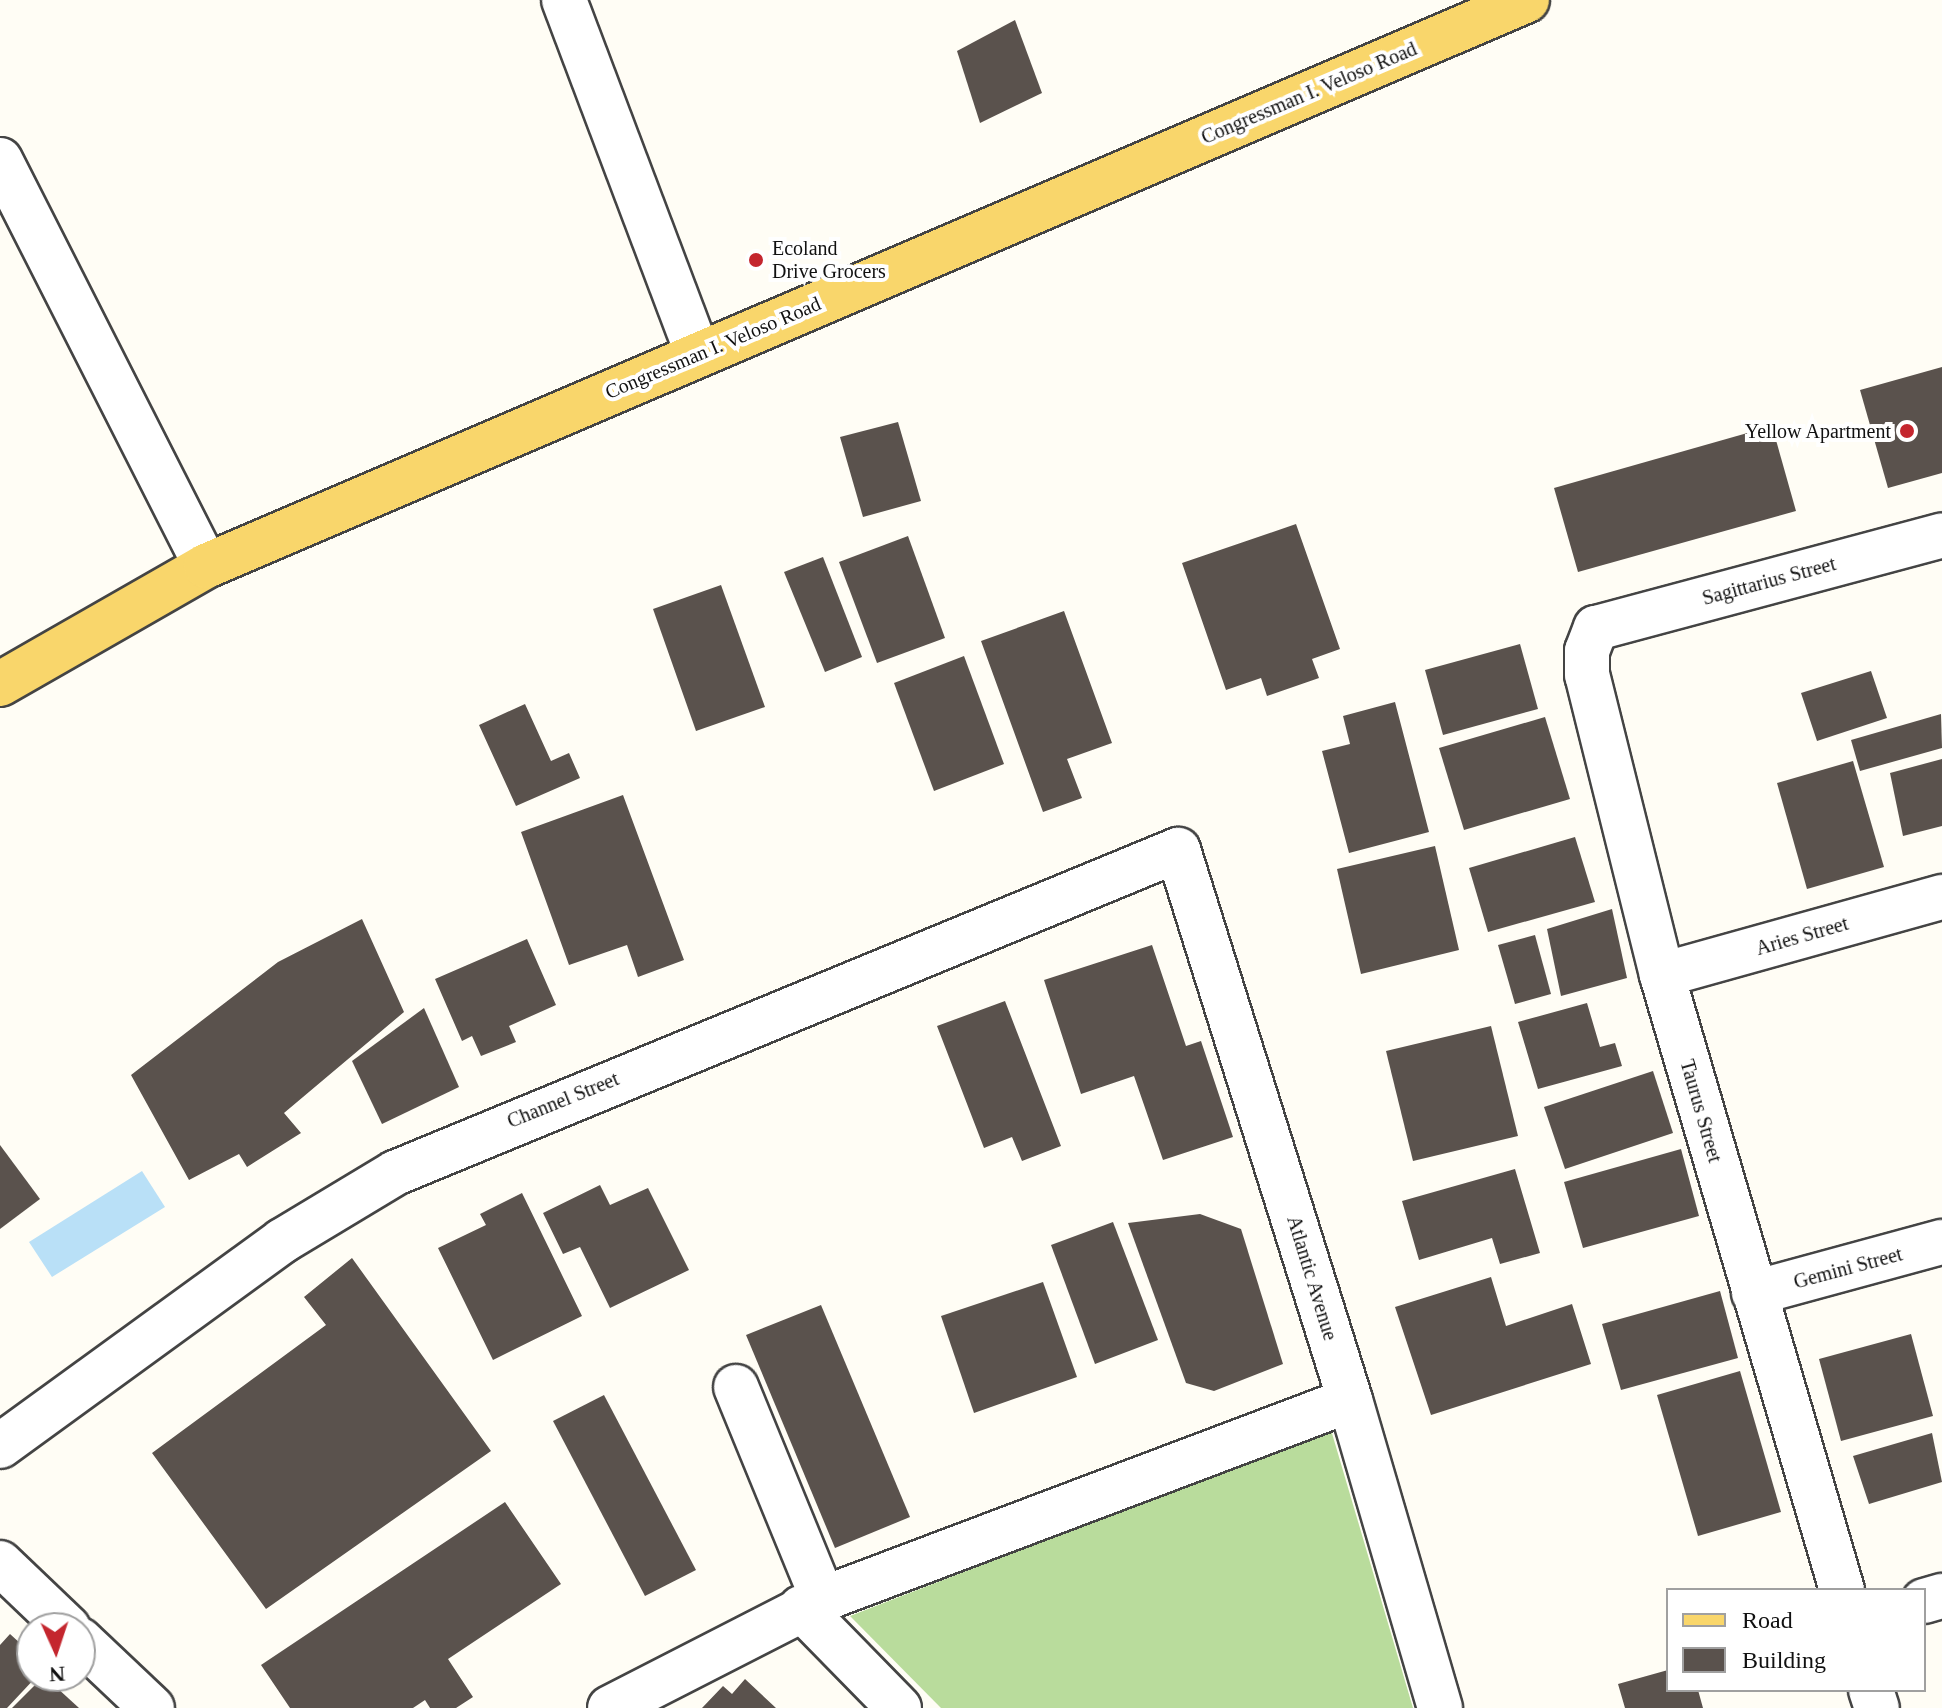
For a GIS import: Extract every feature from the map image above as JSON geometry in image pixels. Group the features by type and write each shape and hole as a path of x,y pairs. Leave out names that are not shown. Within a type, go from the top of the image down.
{"main road":[{"name":"Congressman I. Veloso Road","path":"0,684 144,597 206,566 1527,0"}],"street":[{"path":"564,0 698,355"},
{"path":"0,160 206,566"},
{"name":"Sagittarius Street","path":"1596,628 1942,535"},
{"name":"Taurus Street","path":"1596,628 1587,651 1587,675 1662,975 1841,1588"},
{"name":"Atlantic Avenue","path":"1178,850 1350,1400 1440,1708"},
{"name":"Channel Street","path":"0,1446 282,1241 395,1173 1178,850"},
{"name":"Aries Street","path":"1662,975 1942,897"},
{"name":"Gemini Street","path":"1754,1293 1942,1242"},
{"path":"736,1387 812,1604 899,1708"},
{"path":"610,1708 812,1604 1350,1400"},
{"path":"0,1563 51,1612"},
{"path":"96,1655 152,1708"}],"green space":[{"path":"1331,1430 1413,1708 941,1708 850,1616"}],"water":[{"path":"142,1171 165,1207 52,1277 29,1242"}],"building":[{"path":"1015,20 1042,93 980,123 957,51"},
{"name":"Yellow Apartment","path":"1942,367 1942,473 1888,488 1860,390"},
{"path":"898,422 921,501 863,517 840,437"},
{"path":"1772,426 1796,511 1578,572 1554,488"},
{"path":"1296,524 1340,649 1312,659 1319,678 1267,696 1261,678 1226,690 1182,563"},
{"path":"908,536 945,638 877,663 839,562"},
{"path":"823,557 862,657 825,672 784,572"},
{"path":"721,585 765,707 696,731 653,609"},
{"path":"1064,611 1112,743 1067,759 1082,798 1043,812 981,641"},
{"path":"1520,644 1538,709 1443,735 1425,670"},
{"path":"964,656 1004,764 934,791 894,683"},
{"path":"1871,671 1887,718 1817,741 1801,693"},
{"path":"1395,702 1429,832 1349,853 1322,751 1350,744 1343,716"},
{"path":"525,704 551,761 569,753 580,778 516,806 479,725"},
{"path":"1941,714 1942,748 1860,771 1851,740"},
{"path":"1545,717 1570,799 1464,830 1439,748"},
{"path":"1942,759 1942,826 1903,836 1890,773"},
{"path":"1853,761 1884,867 1807,889 1777,783"},
{"path":"623,795 684,960 638,977 627,945 569,965 521,832"},
{"path":"1575,837 1595,902 1488,932 1469,868"},
{"path":"1435,846 1459,950 1361,974 1337,869"},
{"path":"1612,909 1627,978 1561,996 1547,929"},
{"path":"362,919 404,1012 284,1113 301,1133 247,1167 239,1154 189,1180 131,1075 278,962"},
{"path":"1535,935 1551,994 1515,1004 1498,945"},
{"path":"527,939 556,1005 509,1026 516,1042 481,1056 472,1036 462,1041 435,979"},
{"path":"1152,945 1186,1046 1201,1041 1233,1137 1163,1160 1134,1076 1081,1094 1044,980"},
{"path":"1005,1001 1061,1146 1022,1161 1012,1137 984,1148 937,1026"},
{"path":"1587,1003 1600,1047 1615,1043 1622,1066 1538,1089 1518,1022"},
{"path":"424,1008 459,1087 382,1124 352,1061"},
{"path":"1491,1026 1518,1136 1413,1161 1386,1051"},
{"path":"1653,1071 1673,1133 1565,1169 1544,1107"},
{"path":"0,1145 40,1199 0,1229"},
{"path":"1681,1149 1699,1216 1583,1248 1564,1182"},
{"path":"1515,1169 1540,1253 1500,1264 1492,1238 1419,1260 1402,1201"},
{"path":"600,1185 610,1205 648,1188 689,1270 610,1308 580,1247 563,1254 543,1213"},
{"path":"522,1193 582,1316 493,1360 438,1248 486,1225 480,1214"},
{"path":"1200,1214 1241,1229 1283,1364 1214,1391 1186,1383 1128,1223"},
{"path":"1113,1222 1158,1340 1095,1364 1051,1245"},
{"path":"352,1258 491,1451 266,1609 152,1453 326,1325 304,1297"},
{"path":"1491,1277 1506,1326 1572,1304 1591,1364 1431,1415 1395,1307"},
{"path":"1043,1282 1077,1377 974,1413 941,1316"},
{"path":"1720,1291 1738,1358 1621,1390 1602,1324"},
{"path":"821,1305 910,1517 835,1548 746,1335"},
{"path":"1911,1334 1933,1416 1841,1441 1819,1359"},
{"path":"1740,1371 1781,1512 1698,1536 1657,1395"},
{"path":"604,1395 696,1570 645,1596 553,1421"},
{"path":"1932,1433 1942,1482 1869,1504 1853,1456"},
{"path":"505,1502 561,1584 448,1659 473,1697 456,1708 430,1708 425,1700 413,1708 290,1708 261,1665"},
{"path":"10,1634 16,1639 16,1692 22,1692 7,1708 0,1708 0,1645"},
{"path":"1666,1671 1666,1692 1699,1692 1703,1708 1625,1708 1618,1684"},
{"path":"745,1679 776,1708 702,1708 723,1686 732,1694"},
{"path":"28,1692 62,1692 79,1708 12,1708"}],"place":[{"name":"Ecoland Drive Grocers","path":"756,260"},
{"name":"Yellow Apartment","path":"1907,431"}]}
